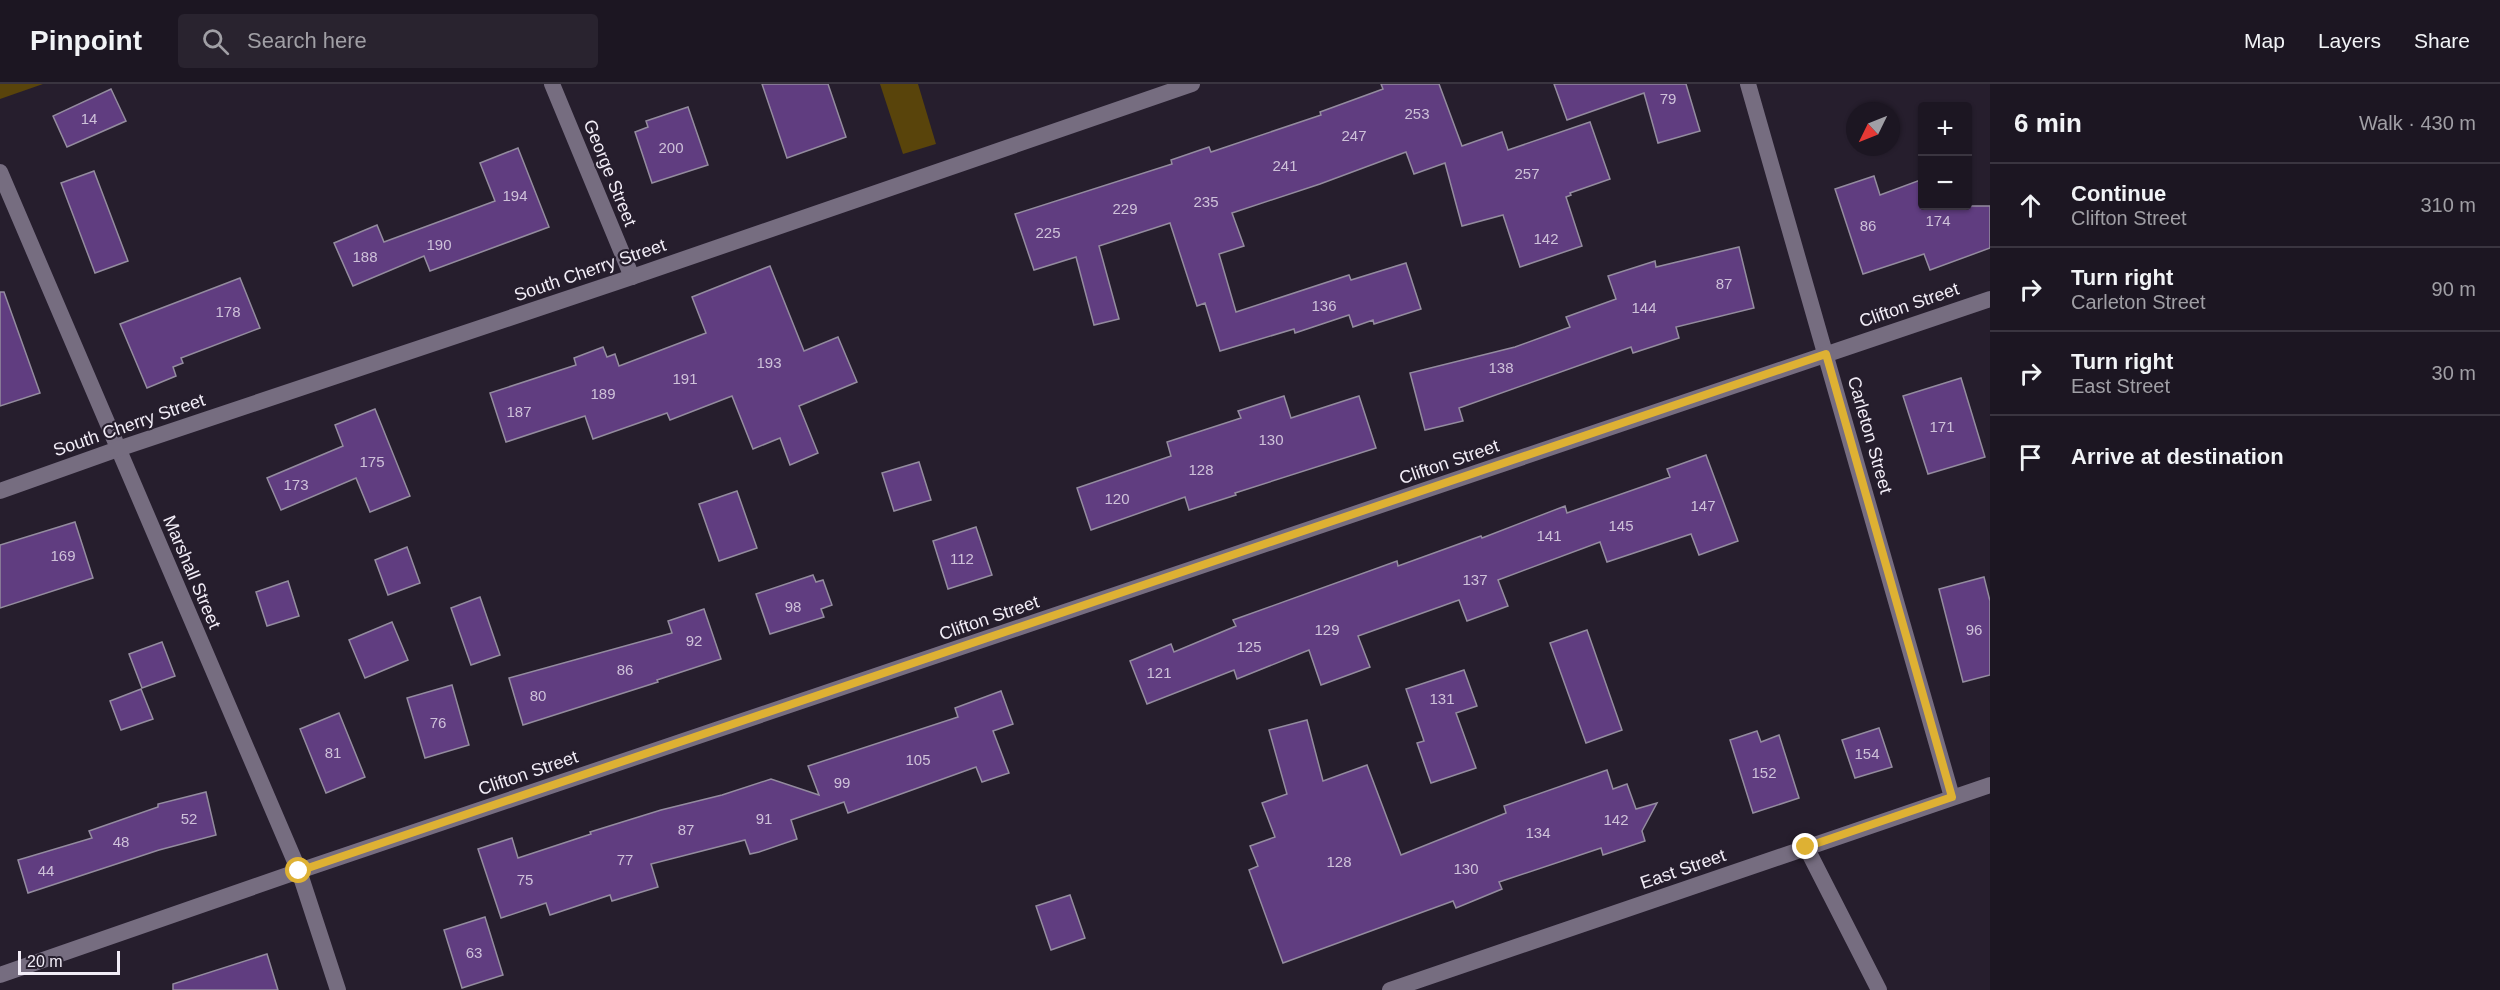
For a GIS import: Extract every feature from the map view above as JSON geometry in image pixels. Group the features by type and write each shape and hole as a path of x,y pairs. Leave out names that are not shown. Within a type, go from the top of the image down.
{"street":[{"name":"George Street","path":"552,84 632,277"},
{"name":"South Cherry Street","path":"0,491 118,448 632,277 1192,84"},
{"name":"Carleton Street","path":"1748,84 1952,797"},
{"name":"Marshall Street","path":"0,172 299,871 338,990"},
{"name":"Clifton Street","path":"0,975 299,871 1990,299"},
{"name":"East Street","path":"1390,990 1990,785"},
{"path":"1806,847 1879,990"}],"shaded area":[{"path":"0,84 43,84 0,99"},
{"path":"880,84 918,84 936,144 903,154"}],"building":[{"path":"762,84 828,84 846,137 787,158"},
{"path":"1381,84 1439,84 1462,146 1502,132 1508,150 1590,122 1610,179 1570,193 1571,195 1566,197 1582,246 1520,267 1503,215 1462,226 1445,163 1414,174 1406,152 1232,213 1244,246 1219,254 1236,312 1349,275 1351,280 1406,263 1421,309 1374,324 1373,320 1353,327 1349,315 1295,333 1294,329 1220,351 1205,303 1197,306 1170,223 1099,246 1119,319 1094,325 1076,257 1034,270 1015,214 1172,164 1171,160 1209,147 1211,152 1321,115 1320,112 1383,89"},
{"path":"1554,84 1686,84 1700,131 1658,143 1644,93 1567,120"},
{"path":"111,89 126,121 67,147 53,116"},
{"path":"688,107 708,165 652,183 635,132 648,127 646,121"},
{"path":"518,148 549,227 430,271 424,256 353,286 334,243 377,225 384,242 495,201 480,163"},
{"path":"94,171 128,261 95,273 61,183"},
{"path":"1874,176 1880,195 1918,181 1918,210 1972,210 1972,206 1990,206 1990,248 1930,270 1924,254 1863,274 1835,189"},
{"path":"1739,247 1754,308 1676,327 1679,338 1633,353 1631,347 1459,408 1463,421 1425,430 1410,373 1515,347 1570,327 1566,317 1616,299 1608,276 1655,261 1656,267"},
{"path":"770,266 804,351 838,337 857,382 799,406 818,453 790,465 780,438 753,449 732,396 670,420 667,413 593,439 585,416 506,442 490,393 576,365 574,358 603,347 607,357 615,354 619,366 706,333 692,297"},
{"path":"240,278 260,328 181,358 183,363 173,367 176,376 147,388 120,324"},
{"path":"0,292 4,292 40,393 0,406"},
{"path":"1961,378 1985,457 1928,474 1903,396"},
{"path":"1284,396 1291,418 1359,396 1376,448 1189,510 1185,497 1091,530 1077,488 1171,456 1167,442 1241,418 1238,411"},
{"path":"375,409 410,496 370,512 356,478 281,510 267,478 343,446 335,425"},
{"path":"1706,455 1738,541 1699,555 1691,534 1607,562 1600,542 1498,580 1508,606 1467,621 1459,600 1358,636 1370,667 1321,685 1309,650 1237,679 1234,670 1147,704 1130,661 1171,644 1174,652 1236,626 1233,620 1397,561 1398,566 1481,536 1482,538 1565,506 1567,513 1670,477 1667,469"},
{"path":"919,462 931,500 894,511 882,473"},
{"path":"737,491 757,548 719,561 699,504"},
{"path":"75,522 93,578 0,608 0,545"},
{"path":"976,527 992,575 948,589 933,541"},
{"path":"407,547 420,583 388,595 375,560"},
{"path":"813,575 816,582 823,580 832,605 821,609 824,617 770,634 756,594"},
{"path":"1984,577 1990,601 1990,675 1963,682 1939,589"},
{"path":"288,581 299,616 267,626 256,592"},
{"path":"480,597 500,655 471,665 451,608"},
{"path":"704,609 721,659 657,680 658,682 523,725 509,678 672,633 668,621"},
{"path":"392,622 408,660 365,678 349,640"},
{"path":"1587,630 1622,730 1586,743 1550,643"},
{"path":"162,642 175,676 142,688 129,654"},
{"path":"1464,670 1477,706 1456,713 1476,768 1431,783 1417,743 1424,741 1406,689"},
{"path":"452,685 469,745 425,758 407,698"},
{"path":"141,689 153,719 121,730 110,701"},
{"path":"1001,691 1013,724 993,731 1009,773 982,782 976,767 848,813 844,802 791,820 797,839 759,852 750,854 745,840 651,864 658,887 612,901 610,895 550,915 546,903 501,918 478,849 512,838 518,858 591,834 590,832 771,779 819,795 808,766 958,717 955,708"},
{"path":"339,713 365,777 326,793 300,729"},
{"path":"1307,720 1323,781 1367,765 1401,855 1506,813 1504,806 1607,770 1613,789 1627,784 1636,809 1657,803 1642,831 1645,841 1603,855 1601,848 1499,882 1502,889 1456,908 1453,901 1283,963 1249,870 1258,866 1250,846 1275,837 1262,803 1287,794 1269,730"},
{"path":"1879,728 1892,767 1855,778 1842,740"},
{"path":"1757,731 1761,742 1779,735 1799,798 1753,813 1730,740"},
{"path":"206,792 216,835 159,850 28,893 18,860 92,838 89,831 158,807 158,804"},
{"path":"1070,895 1085,938 1051,950 1036,906"},
{"path":"485,917 503,975 462,988 444,930"},
{"path":"267,954 278,990 173,990 173,984"}],"route":[{"path":"299,871 1826,354 1952,797 1806,847"}]}
